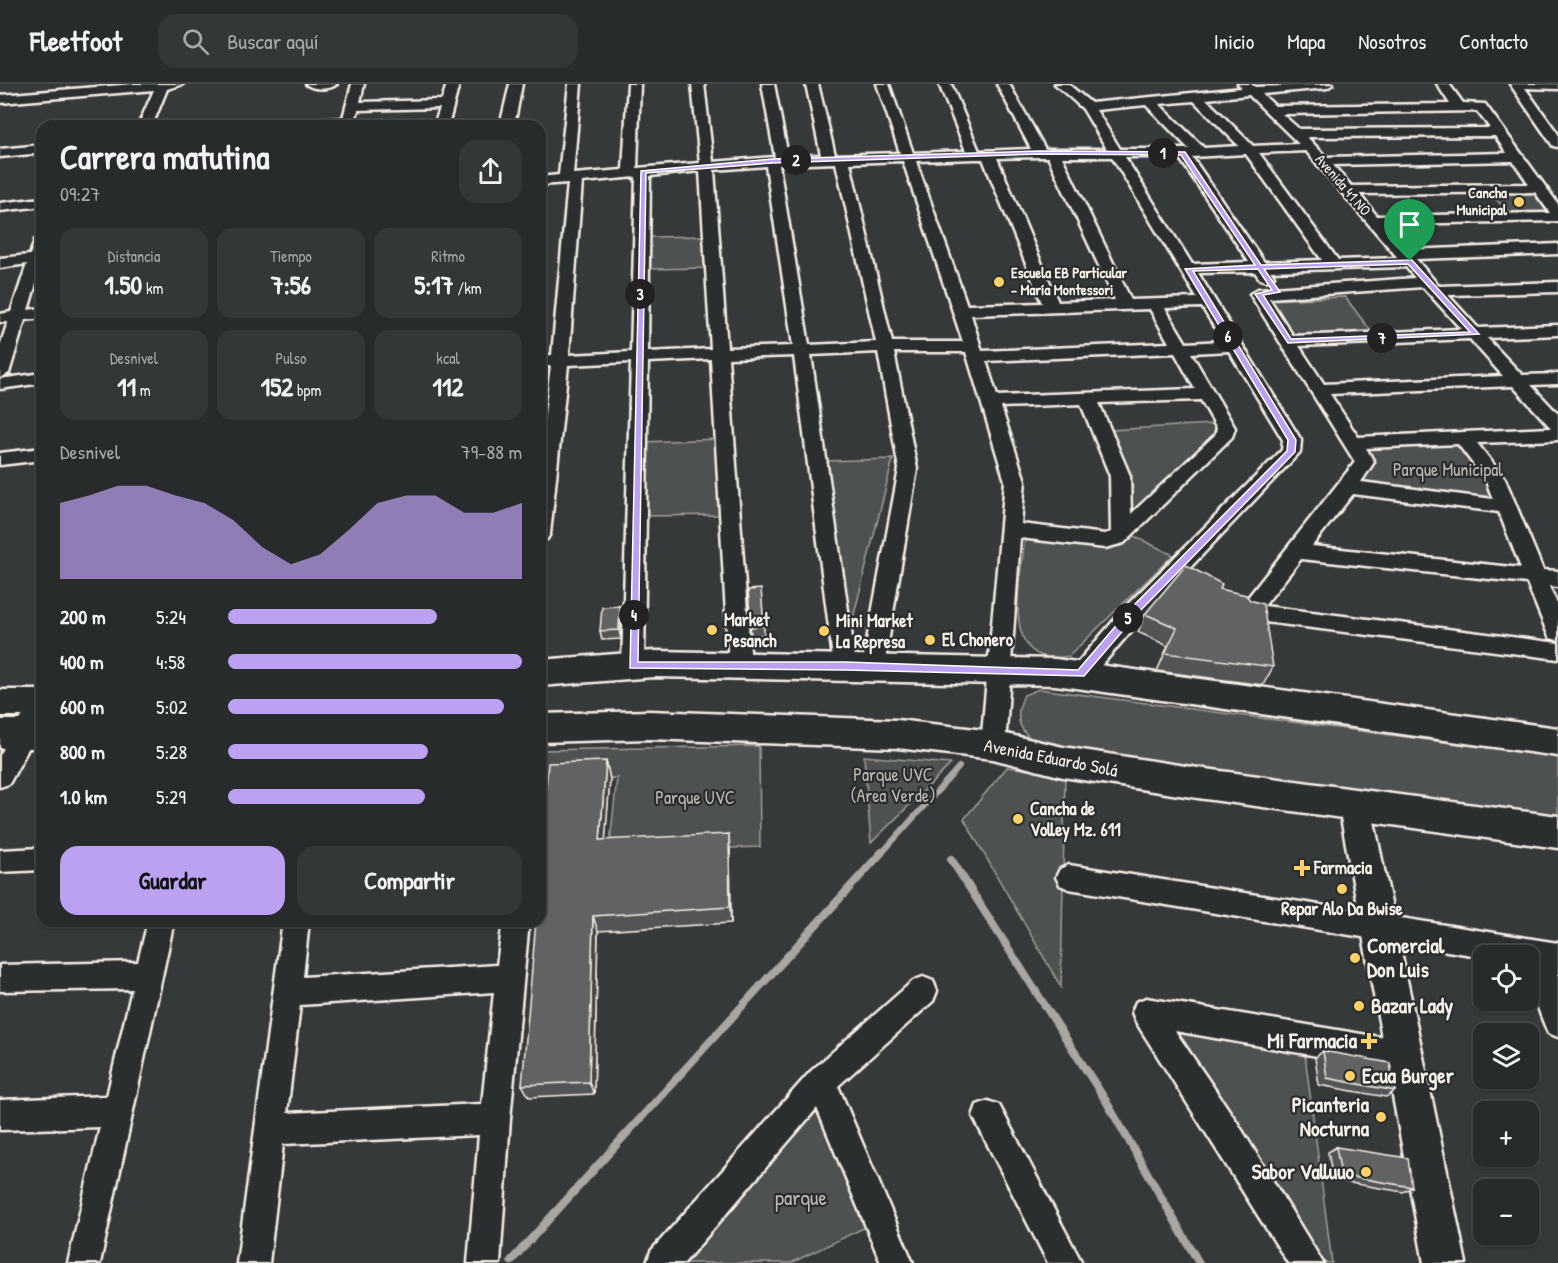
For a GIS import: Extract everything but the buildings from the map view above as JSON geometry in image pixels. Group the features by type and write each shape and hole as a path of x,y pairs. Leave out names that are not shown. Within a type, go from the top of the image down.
{"main road":[{"path":"546,673 633,666 740,665 1081,674 1558,742"},
{"path":"0,703 36,702"},
{"name":"Avenida Eduardo Solá","path":"546,728 649,725 897,734 993,746 1063,762 1355,807 1558,832"}],"street":[{"path":"0,99 66,89 177,84"},
{"path":"312,84 332,84"},
{"path":"349,120 358,84"},
{"path":"443,120 453,84"},
{"path":"508,120 516,84"},
{"path":"546,482 560,360 575,84"},
{"path":"633,666 639,357 634,84"},
{"path":"698,84 707,167 740,665"},
{"path":"768,84 802,351 859,667"},
{"path":"812,84 835,159 885,347 908,470 859,667"},
{"path":"883,84 906,157 961,310 1015,481 1001,672 993,746"},
{"path":"945,84 981,154 1052,307"},
{"path":"1003,84 1046,153 1125,304"},
{"path":"1061,84 1088,107 1292,440 1291,452 1136,610 1081,674"},
{"path":"1207,84 1218,95"},
{"path":"1088,107 1218,95 1249,88 1328,84"},
{"path":"1443,84 1458,106"},
{"path":"1516,84 1558,85"},
{"path":"1516,84 1558,143"},
{"path":"147,120 162,85"},
{"name":"Avenida 41 NO","path":"1249,88 1322,160 1432,287 1558,425"},
{"path":"1197,97 1249,149 1333,264"},
{"path":"1150,102 1200,152"},
{"path":"352,106 447,104"},
{"path":"1272,110 1481,107 1558,215"},
{"path":"1297,133 1500,132"},
{"path":"546,180 777,161 981,154 1183,153 1310,147"},
{"path":"0,153 36,150"},
{"path":"1183,153 1276,292"},
{"path":"1322,160 1517,157"},
{"path":"1348,190 1539,188"},
{"path":"0,207 36,203"},
{"path":"1374,220 1558,215"},
{"path":"1189,269 1333,264 1558,249"},
{"path":"0,263 36,259"},
{"path":"0,373 36,265"},
{"path":"1558,287 1432,287 1258,294 1365,462 1348,487 1249,606 1250,611 1558,651"},
{"path":"961,310 1208,302"},
{"path":"1011,530 1105,541 1117,538 1224,437 1226,428 1155,304"},
{"path":"0,319 36,314"},
{"path":"1288,341 1558,330"},
{"path":"546,361 718,356 885,347 974,351 1234,346"},
{"path":"0,384 36,379"},
{"path":"1320,389 1558,379"},
{"path":"990,402 1207,394"},
{"path":"1088,399 1120,476 1121,533"},
{"path":"1355,443 1464,440 1558,434"},
{"path":"1464,440 1496,478 1558,632"},
{"path":"0,459 36,455"},
{"path":"1348,487 1508,507"},
{"path":"1295,551 1558,579"},
{"path":"0,777 36,712"},
{"path":"1355,807 1445,1263"},
{"path":"0,861 36,860"},
{"path":"1069,877 1548,955 1558,1023"},
{"path":"84,1263 160,927"},
{"path":"254,1263 295,927"},
{"path":"484,1263 495,1119 515,927"},
{"path":"0,978 150,975"},
{"path":"287,992 511,978"},
{"path":"663,1263 821,1081 922,991"},
{"path":"1307,1263 1226,1133 1146,1012 1403,1056"},
{"path":"821,1081 897,1263"},
{"path":"0,1115 118,1111"},
{"path":"988,1116 1066,1263"},
{"path":"270,1129 495,1119"}],"green space":[{"name":"Cancha Municipal","path":"1530,191 1548,211 1510,212 1487,192"},
{"path":"707,236 709,268 647,269 649,237"},
{"path":"1345,297 1374,335 1293,338 1268,300"},
{"path":"1212,424 1220,435 1129,520 1124,494 1133,487 1110,430"},
{"path":"718,439 724,515 644,516 644,442"},
{"name":"Parque Municipal","path":"1461,443 1490,476 1499,501 1356,485 1362,447"},
{"path":"893,459 849,634 824,461"},
{"path":"1130,534 1173,555 1069,656 1046,657 1031,650 1022,636 1018,618 1018,597 1025,538 1108,548 1119,546"},
{"path":"1039,689 1558,757 1558,822 1045,750 1025,733 1019,720 1020,704 1024,695"},
{"name":"Parque UVC","path":"759,746 760,847 609,852 617,778 546,780 546,750"},
{"name":"Parque UVC (Area Verde)","path":"864,756 951,764 871,843"},
{"path":"1007,767 1065,775 1061,987 964,819"},
{"path":"1154,1013 1303,1040 1332,1263 1309,1263"},
{"name":"parque","path":"819,1098 870,1225 791,1263 672,1263"}],"waterway":[{"path":"881,854 959,767"},
{"path":"511,1261 882,852"},
{"path":"951,859 1106,1101 1199,1263"}],"place":[{"name":"Cancha Municipal","path":"1519,202"},
{"name":"Escuela EB Particular - María Montessori","path":"999,282"},
{"name":"Market Pesanch","path":"712,630"},
{"name":"Mini Market La Represa","path":"824,631"},
{"name":"El Chonero","path":"930,640"},
{"name":"Cancha de Volley Mz. 611","path":"1018,819"},
{"name":"Farmacia","path":"1302,868"},
{"name":"Repar Alo Da Bwise","path":"1342,889"},
{"name":"Comercial Don Luis","path":"1355,958"},
{"name":"Bazar Lady","path":"1359,1006"},
{"name":"Mi Farmacia","path":"1369,1041"},
{"name":"Ecua Burger","path":"1350,1076"},
{"name":"Picanteria Nocturna","path":"1381,1117"},
{"name":"Sabor Valluuo","path":"1366,1172"}],"route":[{"path":"1410,261 1260,267 1183,153 1040,153 772,161 643,172 633,666 654,664 845,666 1001,672 1046,671 1081,674 1136,610 1291,452 1292,440 1189,269 1260,267 1276,292 1258,294 1288,341 1476,334 1410,261"}]}
